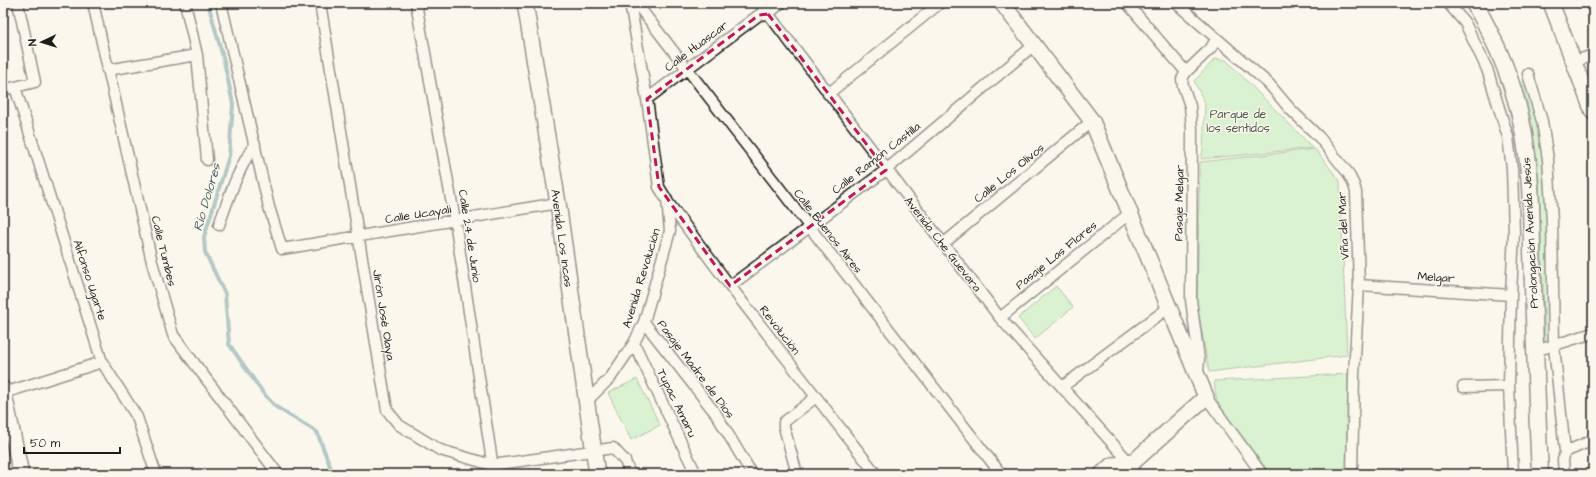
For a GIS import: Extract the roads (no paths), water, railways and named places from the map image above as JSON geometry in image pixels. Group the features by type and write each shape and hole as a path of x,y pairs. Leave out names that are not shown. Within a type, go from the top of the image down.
{"main road":[{"name":"Prolongación Avenida Jesús","path":"1474,3 1490,31 1511,84 1516,136 1530,185 1540,474"}],"street":[{"path":"3,90 35,82 18,3"},
{"name":"Calle Tumbes","path":"93,3 107,70 152,262 172,335 278,474"},
{"path":"185,3 197,55 207,160"},
{"path":"219,225 242,165 255,144 221,3"},
{"name":"Jirón José Olaya","path":"320,3 387,410 400,425 440,450 493,470 594,450 613,448 625,461 630,474"},
{"name":"Calle 24 de Junio","path":"416,3 454,221 493,470"},
{"name":"Avenida Los Incas","path":"525,3 558,203 597,474"},
{"name":"Avenida Revolución","path":"586,402 611,377 634,343 644,322 670,231 666,200 659,187 647,99 630,3"},
{"name":"Calle Buenos Aires","path":"636,3 1001,474"},
{"name":"Avenida Che Guevara","path":"760,3 1000,318 1062,387 1132,471"},
{"name":"Calle Huascar","path":"647,99 759,15 768,14 781,3"},
{"path":"828,94 940,3"},
{"path":"1002,3 1092,122 1198,382 1206,398 1262,474"},
{"path":"1127,3 1186,72 1210,48 1216,39"},
{"name":"Viña del Mar","path":"1176,3 1269,84 1290,109 1319,137 1348,173 1354,185 1356,192 1359,285 1354,375 1352,474"},
{"path":"1448,3 1465,23 1516,136 1512,169 1514,232 1511,295 1510,386 1513,474"},
{"path":"1551,3 1593,112"},
{"name":"Calle Ramón Castilla","path":"730,286 886,170 1034,45"},
{"path":"107,70 197,55"},
{"path":"1573,62 1593,55"},
{"path":"1487,69 1502,60"},
{"name":"Pasaje Melgar","path":"1186,72 1182,79 1190,106 1192,129 1190,300 1199,359 1198,382"},
{"path":"1528,74 1542,121 1548,160 1552,221 1554,346 1565,452 1563,460 1564,474"},
{"name":"Alfonso Ugarte","path":"15,87 102,362 137,417 156,474"},
{"name":"Calle Los Olivos","path":"943,244 1092,122"},
{"name":"Calle Ucayali","path":"255,144 269,207 282,249 558,203"},
{"name":"Revolución","path":"666,200 730,286 876,474"},
{"name":"Pasaje Las Flores","path":"1000,318 1130,213"},
{"path":"1514,232 1532,234"},
{"name":"Melgar","path":"1359,285 1511,295"},
{"path":"1062,387 1168,308"},
{"name":"Pasaje Madre de Dios","path":"644,322 716,414 752,474"},
{"path":"1535,351 1593,333"},
{"name":"Tupac Amaru","path":"634,343 696,474"},
{"path":"22,474 3,391 102,362"},
{"path":"1463,387 1510,386"},
{"path":"797,474 784,427 784,422 816,397"},
{"path":"1102,474 1112,465 1132,471 1206,398"},
{"path":"1565,452 1593,440"}],"waterway":[{"name":"Río Dolores","path":"208,3 224,61 233,104 229,156 204,237 205,252 225,294 229,344 263,393 276,407 317,432 333,474"}],"park label":[{"name":"Parque de los sentidos","path":"1238,121"}]}
